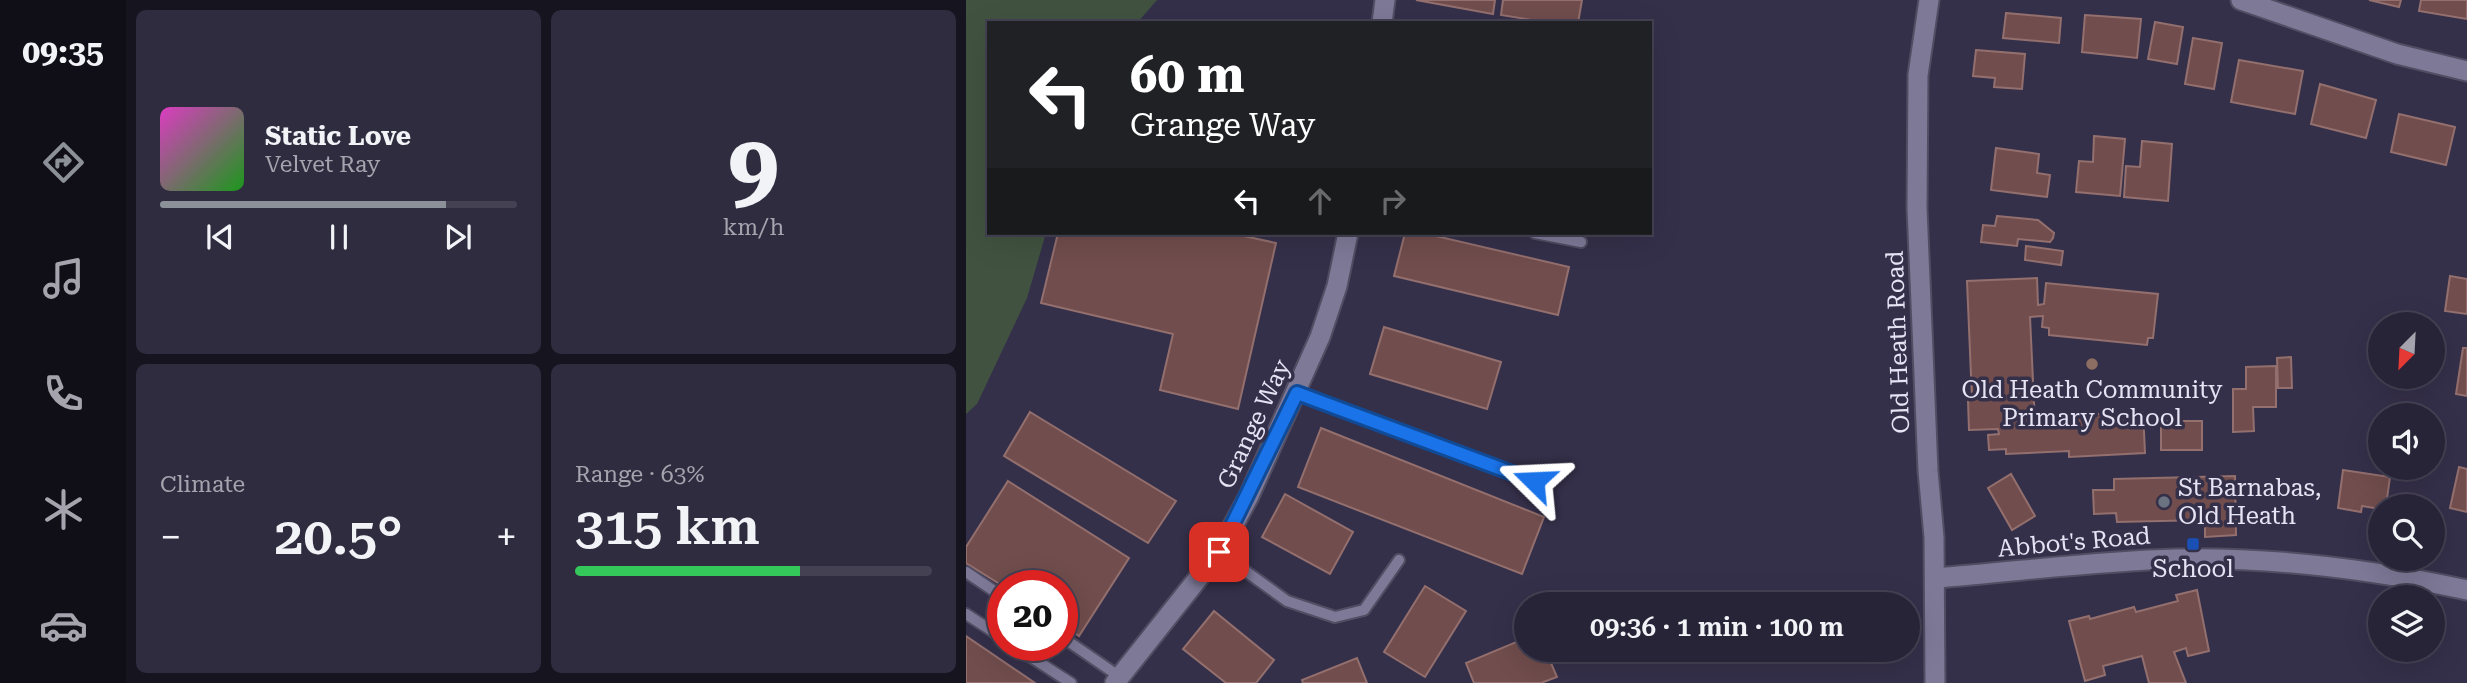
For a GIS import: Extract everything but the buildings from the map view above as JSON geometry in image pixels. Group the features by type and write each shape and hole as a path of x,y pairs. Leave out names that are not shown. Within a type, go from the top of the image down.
{"street":[{"path":"1382,21 1385,0"},
{"name":"Old Heath Road","path":"1929,0 1918,75 1917,194 1935,578 1936,683"},
{"path":"2241,0 2397,54 2467,71"},
{"name":"Grange Way","path":"1118,680 1219,552 1297,393 1337,286 1348,235"},
{"name":"Abbot's Road","path":"1935,578 2130,561 2224,559 2275,561 2391,573 2467,590"}],"lane":[{"path":"1545,235 1581,242"},
{"path":"1297,393 1534,481"},
{"path":"1219,552 1287,601 1335,617 1364,610 1399,560"},
{"path":"966,572 987,586"},
{"path":"966,614 987,628"},
{"path":"1078,649 1118,680"},
{"path":"1037,661 1071,683"}],"green space":[{"path":"966,0 1157,0 1139,21 987,21 987,235 1045,235 1027,298 977,404 966,414"}],"place":[{"name":"Old Heath Community Primary School","path":"2092,364"},
{"name":"St Barnabas, Old Heath","path":"2164,502"},
{"name":"School","path":"2193,544"}],"route":[{"path":"1219,552 1273,449 1297,393 1534,481"}]}
